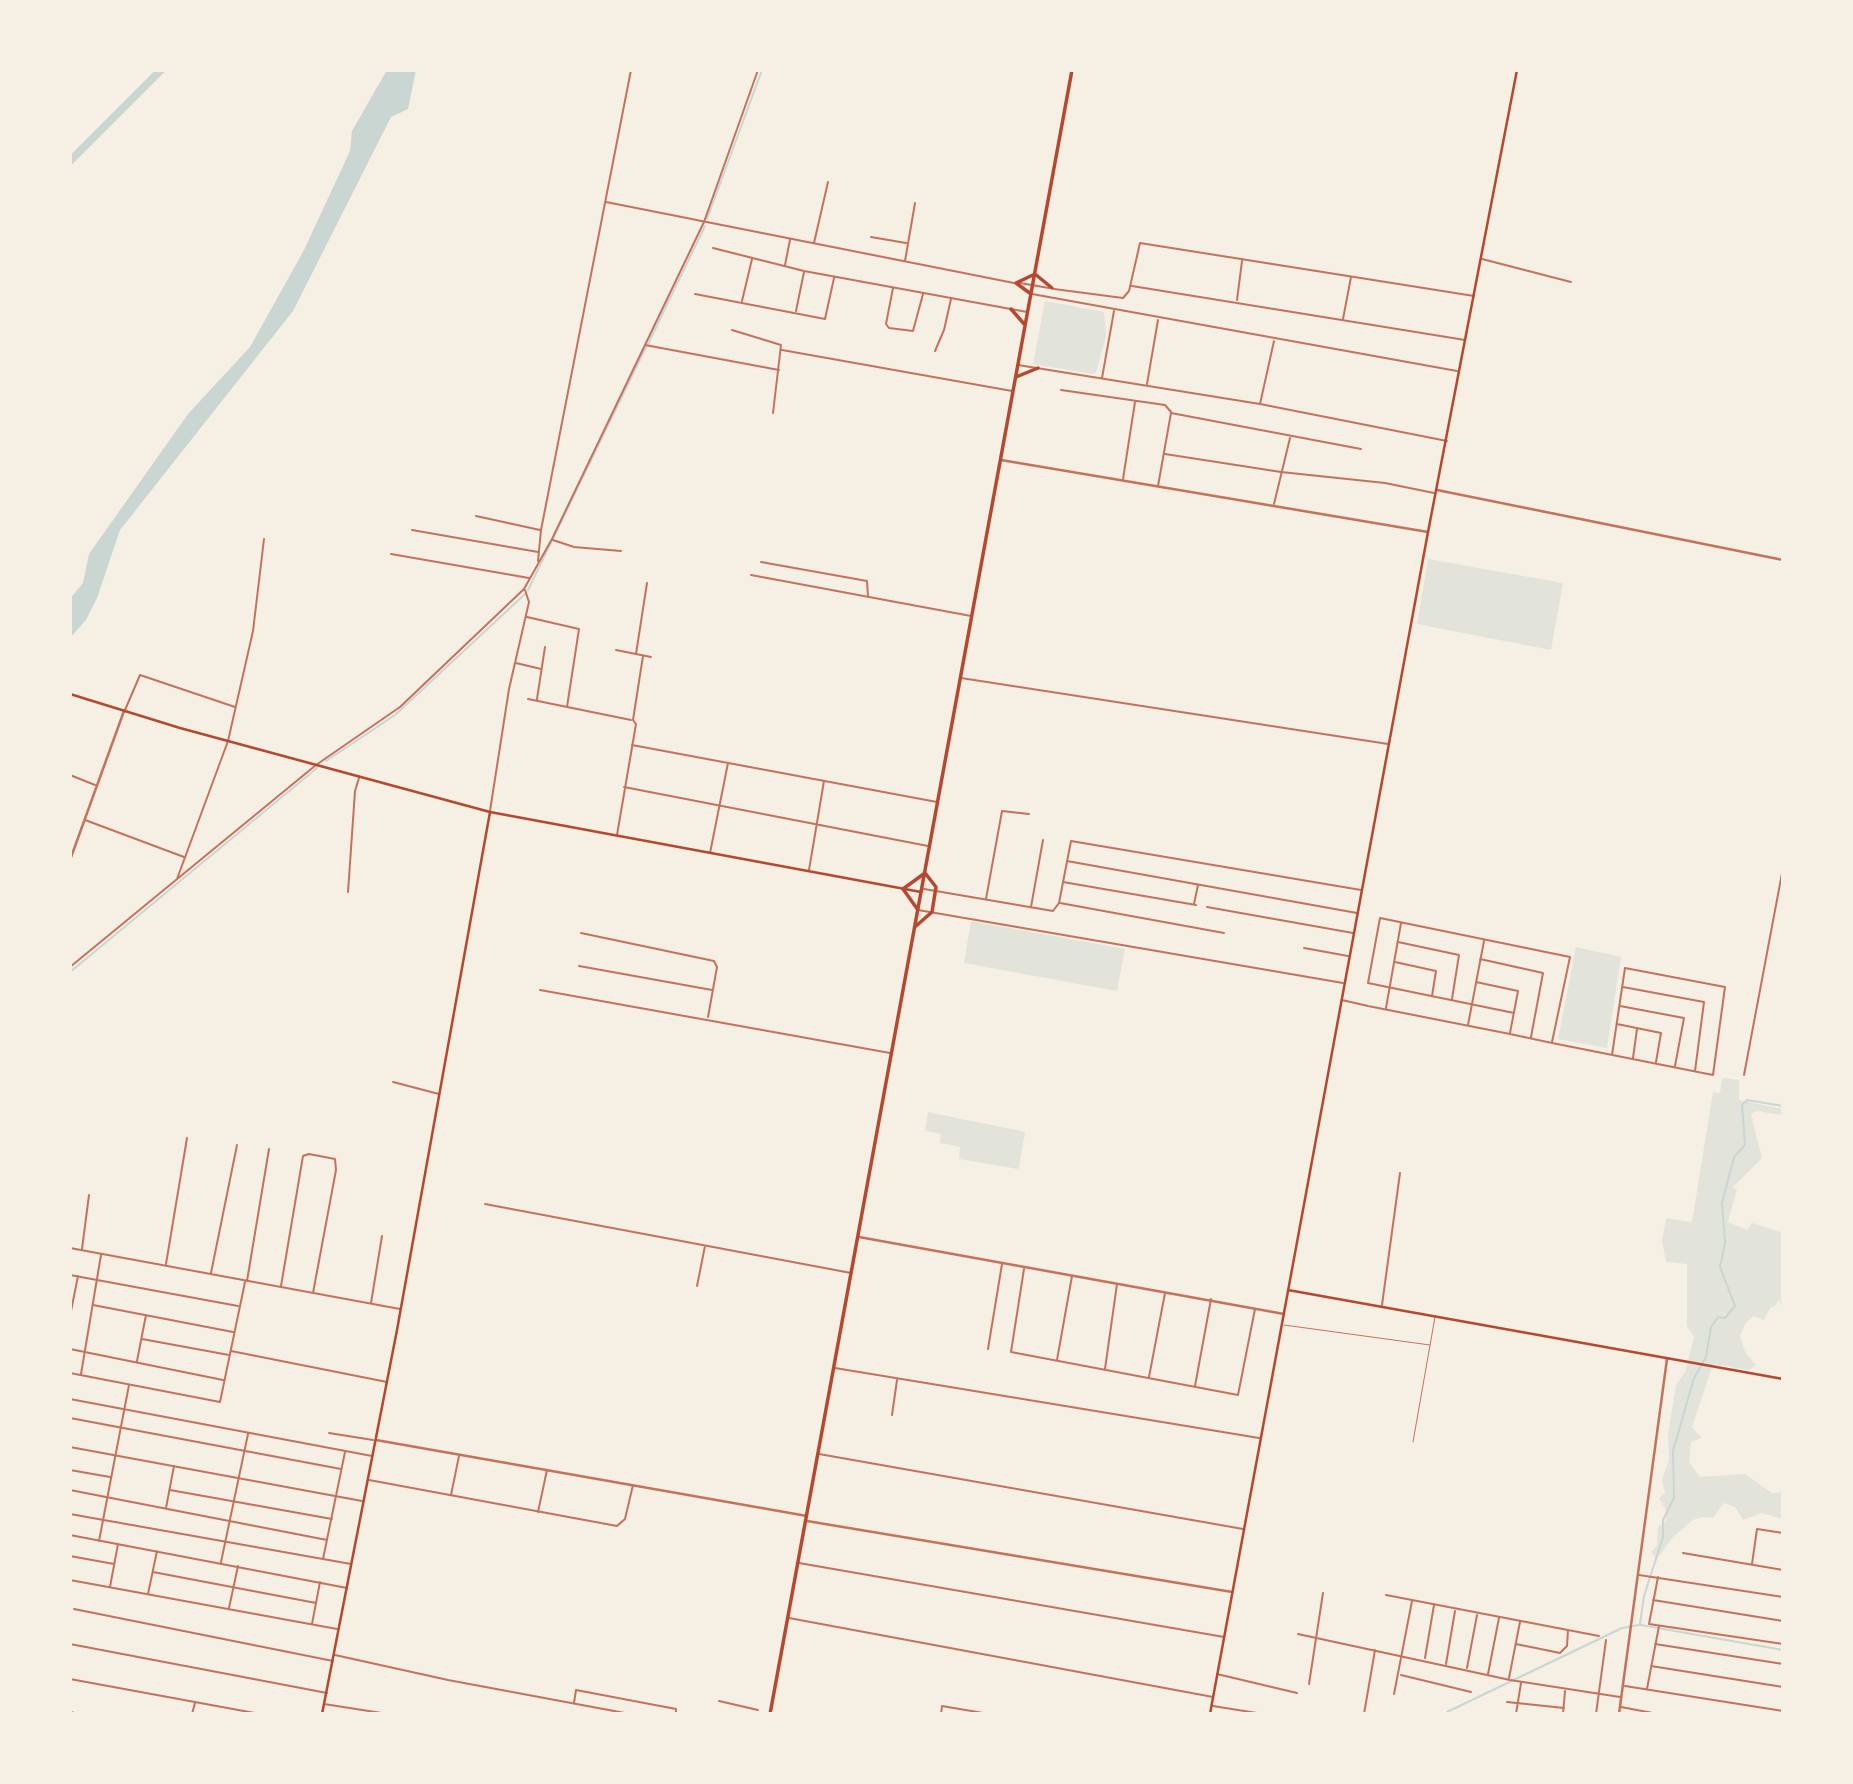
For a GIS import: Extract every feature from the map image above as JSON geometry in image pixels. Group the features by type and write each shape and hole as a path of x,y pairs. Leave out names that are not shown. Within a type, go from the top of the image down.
{"highway":[{"path":"770,1714 1072,70"},
{"path":"1031,294 1016,283 1035,274"},
{"path":"1035,274 1052,288"},
{"path":"1011,309 1025,325"},
{"path":"1016,377 1038,368"},
{"path":"918,910 903,889 925,873"},
{"path":"915,927 932,912 936,892 936,887 925,873"}],"main road":[{"path":"1210,1714 1428,532 1517,70"},
{"path":"70,694 228,741 490,812 922,891"},
{"path":"323,1714 401,1309 490,812"},
{"path":"1288,1290 1783,1379"}],"street":[{"path":"538,563 541,530 631,70"},
{"path":"70,967 316,765 400,707 524,589 552,539 704,222 758,70"},
{"path":"814,244 828,182"},
{"path":"606,202 905,262 1116,299 1127,295 1131,286 1140,243 1475,297"},
{"path":"905,262 915,203"},
{"path":"871,237 907,243"},
{"path":"785,266 790,239"},
{"path":"713,248 804,271 1028,312"},
{"path":"741,302 752,258"},
{"path":"1237,301 1242,259"},
{"path":"1482,259 1571,282"},
{"path":"796,312 804,271"},
{"path":"695,294 825,319 834,277"},
{"path":"1342,320 1351,277"},
{"path":"1131,286 1237,301 1466,341"},
{"path":"892,288 886,324 888,328 910,332 914,330 923,293"},
{"path":"1031,294 1274,340 1460,371"},
{"path":"935,351 944,330 951,298"},
{"path":"1102,379 1114,311"},
{"path":"1147,386 1158,319"},
{"path":"732,330 777,341 782,350 773,413"},
{"path":"1260,404 1274,340"},
{"path":"645,345 779,370"},
{"path":"782,350 1013,391"},
{"path":"1018,365 1260,404 1447,441"},
{"path":"1061,390 1167,406 1171,413 1158,486"},
{"path":"1123,480 1135,401"},
{"path":"1171,413 1361,449"},
{"path":"1273,505 1290,437"},
{"path":"1165,454 1281,472 1385,483 1783,560"},
{"path":"1001,460 1428,532"},
{"path":"476,516 541,530"},
{"path":"412,530 539,552"},
{"path":"552,539 588,549 604,547 621,551"},
{"path":"177,880 228,741 253,631 264,540"},
{"path":"391,554 530,578"},
{"path":"761,562 867,581 868,597"},
{"path":"751,575 972,616"},
{"path":"636,654 647,583"},
{"path":"490,812 515,663 529,599 524,589"},
{"path":"525,617 579,629 567,707"},
{"path":"537,701 545,647"},
{"path":"616,650 651,657"},
{"path":"632,720 643,656"},
{"path":"515,663 542,669"},
{"path":"70,860 140,674 236,707"},
{"path":"960,678 1389,744"},
{"path":"528,699 632,720 636,724 617,836"},
{"path":"632,745 939,802"},
{"path":"710,853 728,762"},
{"path":"70,775 97,785"},
{"path":"348,892 355,791 359,776"},
{"path":"809,870 825,780"},
{"path":"624,787 930,846"},
{"path":"986,901 1002,811 1029,814"},
{"path":"83,820 185,858"},
{"path":"1031,909 1043,840"},
{"path":"922,891 1053,911 1059,903 1071,841 1362,890"},
{"path":"1067,861 1358,913"},
{"path":"1744,1075 1783,868"},
{"path":"1063,881 1195,905 1198,884"},
{"path":"1059,903 1224,933"},
{"path":"1207,907 1354,933"},
{"path":"918,910 1344,984"},
{"path":"1514,1013 1368,983 1380,918 1570,957 1552,1043"},
{"path":"1386,1009 1401,922"},
{"path":"580,933 712,960 717,967 707,1018"},
{"path":"1468,1026 1484,940"},
{"path":"1398,942 1459,955 1451,1000"},
{"path":"1304,948 1349,957"},
{"path":"1480,959 1543,973 1530,1038"},
{"path":"1394,961 1436,971 1432,996"},
{"path":"579,965 713,990"},
{"path":"1341,1000 1368,1006 1612,1055 1656,1063 1713,1075 1725,988 1625,968 1612,1055"},
{"path":"1476,982 1518,991 1510,1034"},
{"path":"1622,987 1704,1002 1695,1071"},
{"path":"540,990 891,1053"},
{"path":"1619,1006 1684,1018 1675,1067"},
{"path":"1616,1024 1661,1033 1656,1063"},
{"path":"1633,1059 1637,1028"},
{"path":"393,1082 440,1094"},
{"path":"165,1265 187,1138"},
{"path":"211,1275 237,1145"},
{"path":"70,1373 220,1402 246,1281 269,1149"},
{"path":"280,1287 303,1156 309,1154 337,1163 313,1293"},
{"path":"1381,1306 1400,1173"},
{"path":"81,1250 89,1195"},
{"path":"485,1204 852,1273"},
{"path":"371,1304 382,1236"},
{"path":"859,1237 1284,1314"},
{"path":"697,1286 705,1244"},
{"path":"70,1248 401,1309"},
{"path":"81,1375 102,1254"},
{"path":"988,1349 1002,1264"},
{"path":"1024,1268 1011,1352 1238,1395 1256,1308"},
{"path":"70,1275 240,1307"},
{"path":"1057,1361 1072,1275"},
{"path":"70,1316 78,1276"},
{"path":"1104,1370 1117,1283"},
{"path":"1149,1378 1165,1292"},
{"path":"1194,1387 1211,1299"},
{"path":"93,1305 234,1332"},
{"path":"137,1362 146,1315"},
{"path":"142,1339 229,1356"},
{"path":"70,1349 224,1380"},
{"path":"230,1350 387,1382"},
{"path":"1619,1714 1667,1359"},
{"path":"835,1368 1260,1439"},
{"path":"892,1415 897,1379"},
{"path":"99,1541 130,1384"},
{"path":"70,1399 373,1456"},
{"path":"70,1418 341,1469"},
{"path":"221,1563 248,1433"},
{"path":"330,1433 633,1484 806,1519 1232,1592"},
{"path":"70,1447 364,1501"},
{"path":"323,1559 345,1451"},
{"path":"451,1496 460,1454"},
{"path":"818,1454 1243,1529"},
{"path":"166,1509 174,1466"},
{"path":"70,1470 111,1477"},
{"path":"538,1513 547,1470"},
{"path":"368,1480 620,1526 633,1484"},
{"path":"70,1490 327,1540"},
{"path":"170,1490 332,1519"},
{"path":"70,1514 352,1565"},
{"path":"1751,1565 1756,1529 1783,1533"},
{"path":"70,1535 348,1588"},
{"path":"110,1588 118,1544"},
{"path":"148,1595 157,1551"},
{"path":"1682,1553 1783,1570"},
{"path":"70,1556 114,1564"},
{"path":"798,1563 1224,1637"},
{"path":"229,1609 238,1566"},
{"path":"153,1572 316,1603"},
{"path":"1638,1575 1783,1597"},
{"path":"1658,1577 1649,1624 1658,1629 1783,1644"},
{"path":"70,1580 340,1630"},
{"path":"311,1625 320,1582"},
{"path":"1309,1684 1323,1593"},
{"path":"1386,1595 1599,1636"},
{"path":"1394,1694 1412,1600"},
{"path":"1653,1600 1783,1621"},
{"path":"1425,1659 1434,1605"},
{"path":"74,1609 334,1661"},
{"path":"1446,1665 1456,1609"},
{"path":"1467,1669 1477,1613"},
{"path":"1488,1674 1499,1617"},
{"path":"788,1618 1213,1698"},
{"path":"1509,1680 1520,1621"},
{"path":"1647,1690 1658,1629"},
{"path":"1516,1644 1560,1653 1567,1646 1568,1630"},
{"path":"1298,1634 1425,1659 1509,1680 1622,1697"},
{"path":"1596,1714 1606,1640"},
{"path":"70,1643 327,1693"},
{"path":"1655,1644 1783,1664"},
{"path":"1364,1714 1376,1650"},
{"path":"335,1655 630,1714"},
{"path":"1651,1667 1783,1687"},
{"path":"1217,1674 1297,1693"},
{"path":"1399,1675 1471,1692"},
{"path":"70,1679 260,1714"},
{"path":"1516,1714 1520,1682"},
{"path":"1623,1686 1783,1712"},
{"path":"1563,1714 1565,1689"},
{"path":"573,1704 576,1690 676,1709 676,1714"},
{"path":"719,1701 758,1710"},
{"path":"192,1714 195,1702"},
{"path":"1507,1702 1563,1708"},
{"path":"324,1704 388,1714"},
{"path":"1212,1705 1263,1714"},
{"path":"941,1714 942,1706 989,1714"},
{"path":"1620,1707 1658,1714"},
{"path":"70,1712 79,1714"}],"lane":[{"path":"1413,1442 1435,1316"},
{"path":"1282,1325 1430,1345"}],"shaded area":[{"path":"387,70 416,70 408,109 391,117 293,311 120,530 97,598 86,620 70,638 70,599 83,583 89,554 188,414 250,347 304,250 350,151 352,131"},
{"path":"1045,301 1104,312 1106,336 1096,372 1093,374 1033,364"},
{"path":"1428,559 1563,583 1551,650 1417,624"},
{"path":"971,921 1125,949 1117,991 964,963"},
{"path":"1576,947 1621,957 1607,1048 1558,1039"},
{"path":"1722,1078 1739,1080 1739,1100 1783,1109 1783,1115 1756,1111 1751,1114 1762,1158 1732,1188 1737,1189 1728,1222 1747,1230 1752,1223 1783,1233 1783,1313 1779,1299 1764,1320 1754,1316 1746,1323 1740,1335 1745,1352 1756,1365 1749,1370 1713,1364 1692,1427 1702,1438 1691,1442 1689,1462 1700,1477 1745,1474 1772,1493 1783,1492 1783,1519 1762,1513 1743,1520 1735,1507 1724,1503 1713,1518 1693,1520 1673,1537 1657,1559 1651,1552 1657,1546 1658,1527 1666,1520 1665,1508 1659,1498 1665,1493 1662,1480 1669,1460 1668,1435 1676,1385 1685,1372 1694,1337 1687,1326 1687,1264 1666,1262 1662,1241 1666,1218 1692,1222 1713,1092 1720,1093"},
{"path":"928,1112 1025,1132 1018,1173 1018,1169 959,1159 960,1147 940,1143 941,1134 925,1131"}],"waterway":[{"path":"70,161 161,70"},
{"path":"707,219 762,70"},
{"path":"675,288 705,226"},
{"path":"648,344 674,290"},
{"path":"528,590 646,347"},
{"path":"326,761 395,715 525,594"},
{"path":"70,972 317,768"},
{"path":"1640,1624 1644,1596 1663,1537 1663,1520 1674,1498 1673,1451 1694,1378 1706,1357 1711,1327 1718,1317 1725,1318 1735,1306 1720,1267 1725,1243 1722,1203 1734,1157 1745,1145 1742,1105 1747,1100 1783,1106"},
{"path":"1447,1712 1622,1628 1639,1625"},
{"path":"1641,1625 1783,1650"}]}
